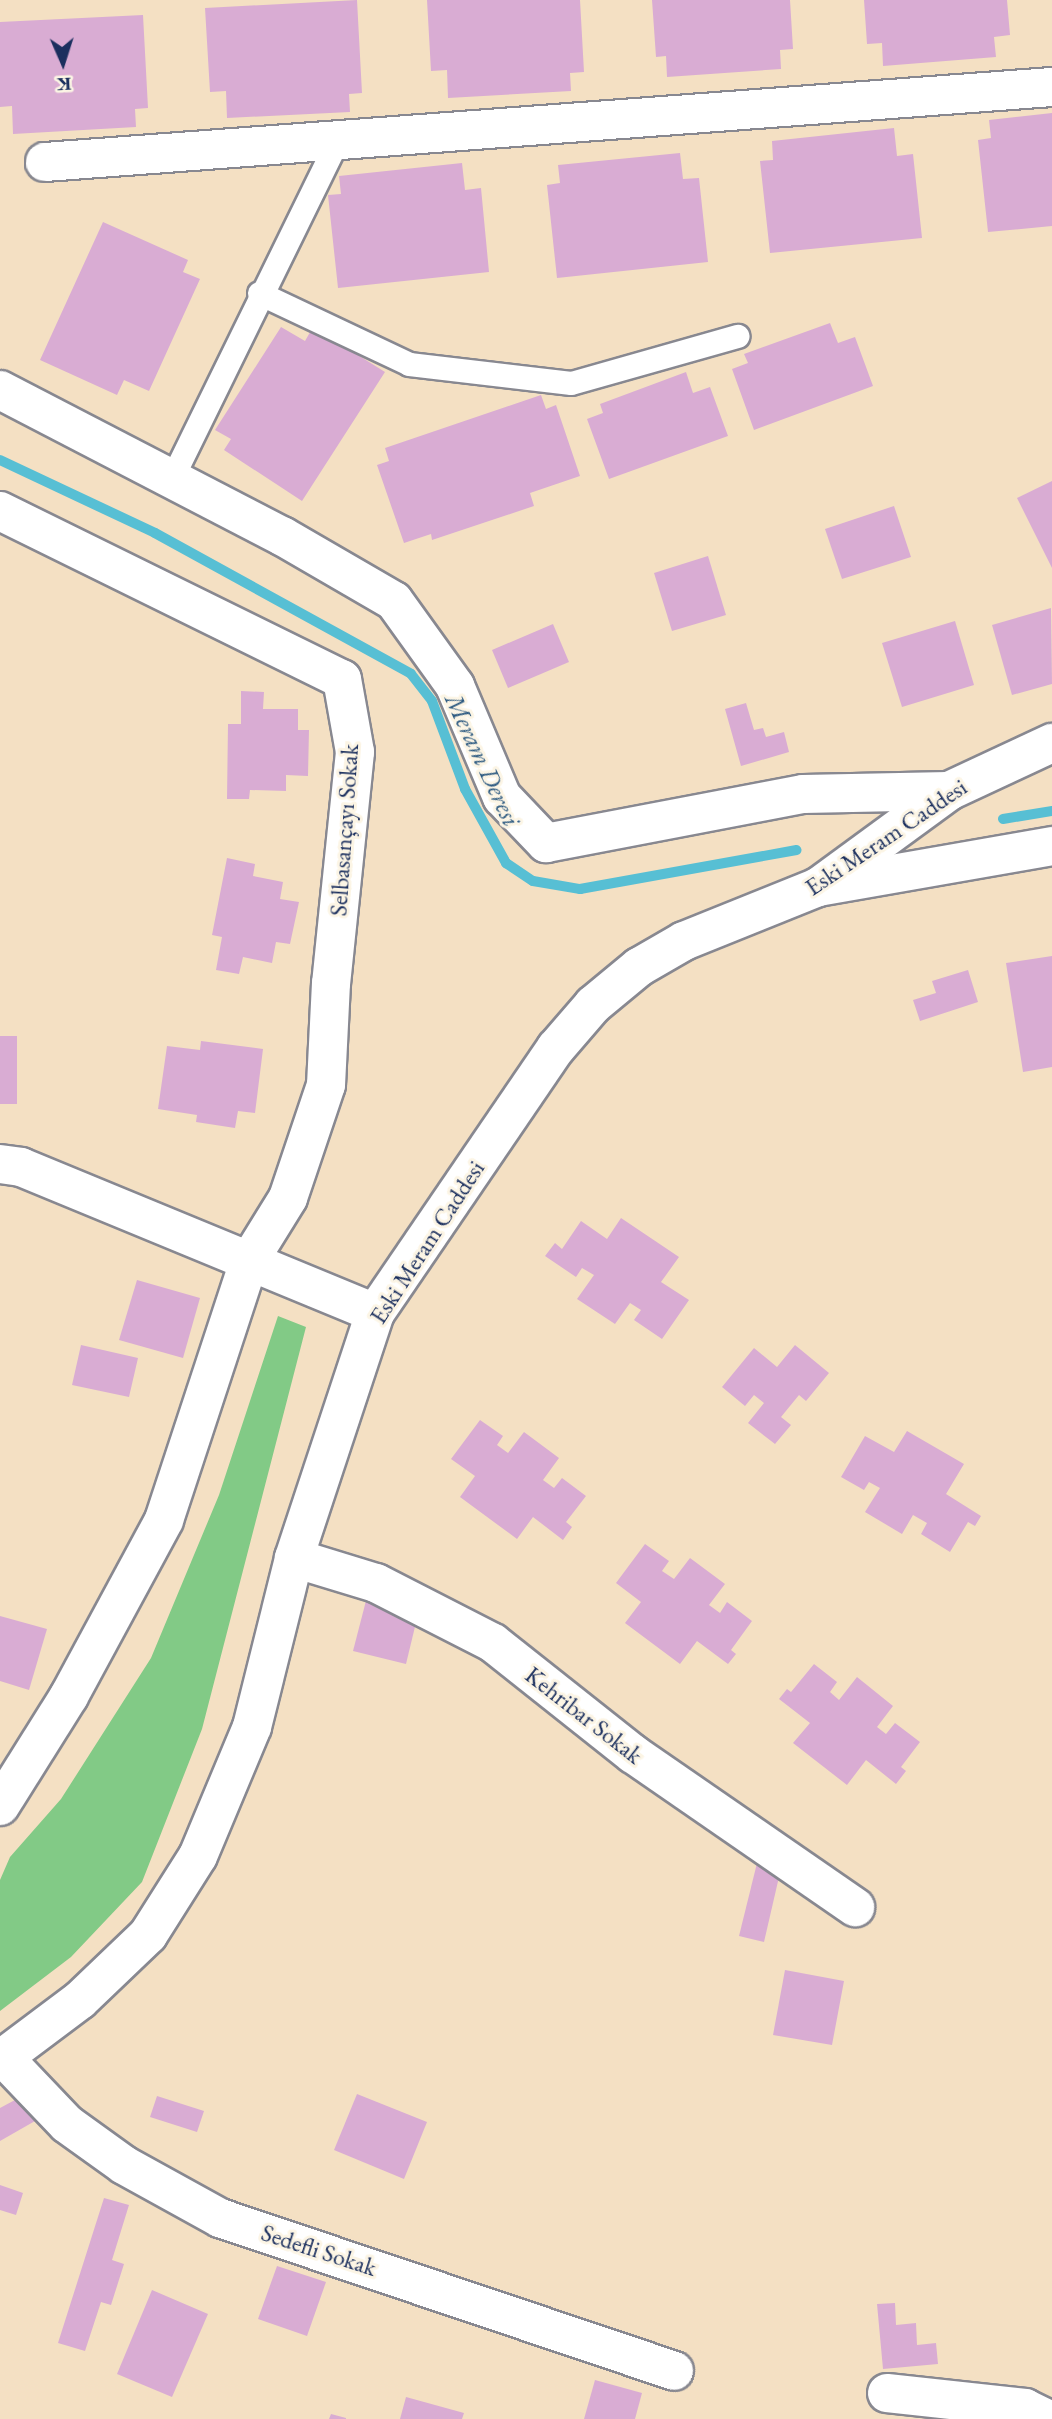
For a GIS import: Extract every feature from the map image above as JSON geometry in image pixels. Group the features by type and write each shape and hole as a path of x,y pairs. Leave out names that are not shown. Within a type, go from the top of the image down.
{"street":[{"path":"45,162 1052,87"},
{"path":"0,390 282,536 394,601 455,686 502,797 547,843 803,794 949,791"},
{"name":"Selbasançayı Sokak","path":"0,511 342,679 355,752 331,983 326,1085 288,1198 249,1261"},
{"name":"Eski Meram Caddesi","path":"2,2059 80,2000 148,1935 198,1856 252,1727 294,1558 375,1313 556,1048 593,1004 639,967 684,942 818,887 949,791 1052,743"},
{"path":"818,887 1052,846"},
{"path":"0,1164 21,1167 375,1313"},
{"path":"0,1806 68,1696 164,1520 249,1261"},
{"name":"Kehribar Sokak","path":"294,1558 376,1583 493,1643 633,1754 855,1907"},
{"name":"Sedefli Sokak","path":"2,2059 66,2124 124,2165 220,2218 674,2371"},
{"path":"887,2393 1025,2407 1048,2419"}],"lane":[{"path":"171,480 259,293 337,141"},
{"path":"259,293 409,364 571,383 737,337"}],"green space":[{"path":"278,1316 306,1327 202,1729 142,1882 71,1957 0,2011 0,1880 10,1857 61,1799 151,1658 219,1495"}],"building":[{"path":"357,0 362,93 349,94 350,112 227,118 226,91 210,92 205,8"},
{"path":"427,0 580,0 584,72 570,73 571,91 448,98 447,70 431,71"},
{"path":"652,0 790,0 793,49 780,50 781,69 667,77 666,56 656,57"},
{"path":"864,0 1007,0 1010,35 994,37 996,57 883,66 882,43 867,44"},
{"path":"143,15 148,108 135,109 136,127 13,134 12,106 0,107 0,22"},
{"path":"1052,113 1052,226 988,232 978,140 991,138 989,120"},
{"path":"894,128 897,156 913,154 922,238 770,253 760,161 773,160 772,141"},
{"path":"680,153 683,179 699,178 708,262 557,278 547,185 560,183 558,165"},
{"path":"462,163 465,190 481,188 489,272 338,288 328,195 341,194 339,176"},
{"path":"103,222 188,260 183,272 200,279 149,391 124,380 117,395 40,360"},
{"path":"830,323 838,343 855,337 873,386 754,430 732,369 748,363 744,354"},
{"path":"281,327 305,341 313,327 385,372 302,501 224,450 231,439 215,430"},
{"path":"686,372 693,393 710,387 728,436 609,479 587,419 603,413 600,404"},
{"path":"541,395 546,409 556,405 580,476 530,493 534,506 432,540 431,534 404,543 377,465 389,461 385,448"},
{"path":"1052,481 1052,568 1017,498"},
{"path":"894,506 911,557 842,579 825,529"},
{"path":"708,556 726,615 672,631 654,573"},
{"path":"1051,608 1052,684 1012,695 992,625"},
{"path":"955,621 974,685 902,707 882,643"},
{"path":"553,624 569,662 508,688 492,650"},
{"path":"241,691 264,692 263,709 298,709 298,730 309,730 308,776 286,775 286,791 250,790 249,799 227,799 228,724 241,724"},
{"path":"746,703 754,730 763,728 766,737 784,732 789,752 741,766 725,709"},
{"path":"227,858 255,864 253,876 283,882 280,899 299,902 290,944 276,942 272,963 243,957 239,974 216,970 222,937 212,935"},
{"path":"1052,956 1052,1067 1023,1072 1006,963"},
{"path":"968,970 978,1002 920,1021 913,1000 936,993 932,981"},
{"path":"0,1036 17,1036 17,1104 0,1104"},
{"path":"201,1041 263,1049 255,1113 238,1111 235,1128 196,1122 197,1115 158,1109 167,1046 200,1050"},
{"path":"621,1218 679,1257 661,1282 689,1300 662,1339 634,1320 641,1310 630,1303 615,1324 577,1299 594,1275 582,1268 576,1277 545,1256 555,1243 562,1249 581,1221 607,1239"},
{"path":"137,1280 200,1298 183,1358 119,1340"},
{"path":"81,1345 138,1358 129,1397 72,1385"},
{"path":"795,1345 829,1373 806,1401 799,1395 781,1417 791,1425 775,1444 748,1423 764,1403 754,1395 745,1406 722,1387 754,1348 777,1367"},
{"path":"480,1420 503,1436 497,1445 508,1453 524,1432 559,1458 543,1480 554,1488 562,1478 586,1496 566,1522 572,1527 563,1540 533,1517 517,1539 460,1497 475,1476 451,1459"},
{"path":"907,1431 964,1464 946,1494 981,1516 975,1526 968,1522 950,1552 921,1534 927,1523 913,1515 902,1534 865,1512 880,1488 869,1482 864,1490 841,1477 865,1436 894,1452"},
{"path":"645,1544 669,1561 662,1571 674,1579 690,1558 725,1584 709,1605 720,1613 727,1602 752,1621 731,1650 736,1654 728,1664 697,1641 680,1664 625,1623 641,1602 616,1583"},
{"path":"368,1593 420,1606 406,1664 353,1651"},
{"path":"0,1616 47,1629 29,1690 0,1681"},
{"path":"814,1664 837,1682 830,1692 839,1700 857,1677 893,1706 877,1727 886,1734 895,1723 920,1742 901,1767 906,1771 896,1784 866,1760 847,1785 793,1743 810,1723 779,1699 787,1689 791,1692"},
{"path":"758,1859 782,1864 764,1942 739,1936"},
{"path":"785,1970 844,1981 832,2045 773,2035"},
{"path":"28,2093 42,2117 0,2141 0,2108"},
{"path":"357,2094 427,2122 404,2179 334,2150"},
{"path":"157,2096 204,2111 197,2132 150,2117"},
{"path":"0,2185 23,2193 16,2215 0,2210"},
{"path":"104,2198 129,2205 112,2260 124,2264 111,2305 101,2302 85,2351 58,2343"},
{"path":"277,2266 326,2282 307,2336 258,2319"},
{"path":"152,2290 208,2314 172,2397 117,2374"},
{"path":"895,2303 896,2325 916,2323 917,2345 936,2343 938,2364 883,2369 877,2304"},
{"path":"595,2380 642,2393 635,2419 584,2419"},
{"path":"406,2397 464,2413 462,2419 400,2419"},
{"path":"331,2414 346,2418 346,2419 329,2419"}],"waterway":[{"name":"Meram Deresi","path":"0,460 155,533 411,674 432,701 465,789 506,863 533,881 580,889 797,850"},
{"name":"Meram Deresi","path":"1003,819 1052,811"}]}
